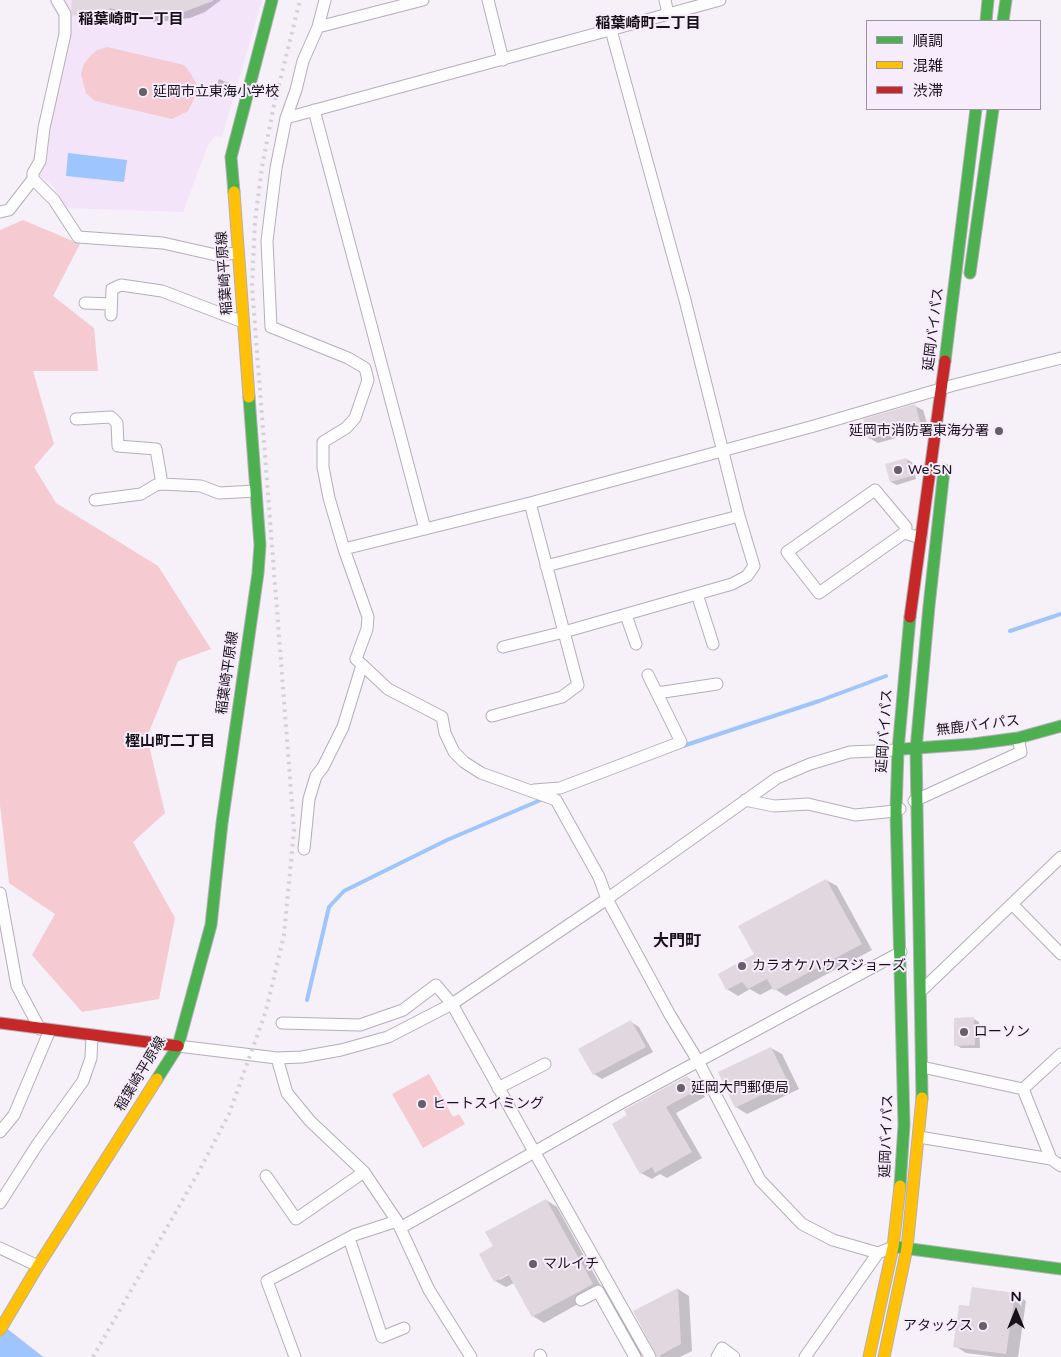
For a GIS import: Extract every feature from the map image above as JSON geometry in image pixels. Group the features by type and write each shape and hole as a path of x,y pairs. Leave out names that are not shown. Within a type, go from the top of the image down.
{"main road":[{"name":"稲葉崎平原線","path":"0,1330 41,1261 178,1046 211,925 222,823 258,573 260,545 231,158 272,0"},
{"path":"986,20 988,0"},
{"path":"1003,20 1006,0"},
{"name":"延岡バイパス","path":"870,1357 893,1247 899,1204 904,1125 896,811 898,750 907,637 921,538 951,386 976,110"},
{"name":"延岡バイパス","path":"967,288 993,110"},
{"path":"884,1357 908,1248 922,1100 916,749 928,606 945,462"},
{"name":"無鹿バイパス","path":"898,750 1018,738 1061,726"},
{"path":"0,1023 178,1046"},
{"path":"893,1247 1061,1270"}],"street":[{"path":"0,212 9,210 33,179 40,161 44,128 65,34 65,14 57,0"},
{"path":"325,0 318,28 303,61 296,90 286,118 276,168 267,241 271,327 348,358 365,368 368,380 355,418 346,428 323,442 323,467 326,482 344,549 368,617 367,629 356,659 388,689 442,717 445,733 454,752 464,762 481,773 556,800 599,877 607,899 670,1015 698,1061 760,1180 802,1224 833,1240 878,1253"},
{"path":"318,28 423,0"},
{"path":"488,0 503,60"},
{"path":"665,0 668,14"},
{"path":"286,118 720,0"},
{"path":"503,647 626,615 732,584 747,576 754,566 739,516 685,300 611,30"},
{"path":"314,110 424,529"},
{"path":"33,179 54,200 78,237 163,244 216,255 238,253"},
{"path":"85,303 111,310 112,289 121,285 162,291 243,322"},
{"path":"344,549 530,503 723,451 951,386 1061,358"},
{"path":"76,420 111,417 117,423 118,446 156,449 162,484"},
{"path":"95,500 141,494 156,485 162,484 201,486 219,493 255,491"},
{"path":"875,490 906,526 904,533 819,593 788,552 875,490"},
{"path":"492,716 562,697 578,685 530,503"},
{"path":"546,566 739,516"},
{"path":"904,533 921,538"},
{"path":"698,594 713,644"},
{"path":"626,615 636,644"},
{"path":"304,849 308,799 316,776 323,767 343,727 362,665"},
{"path":"534,792 560,788 681,742 648,674"},
{"path":"657,693 717,684"},
{"path":"745,800 774,806 808,804 855,815 896,811 1022,752 1018,738"},
{"path":"178,1046 277,1058 302,1057 341,1050 388,1037 452,1004 607,899 776,778 810,764 850,752 898,750"},
{"path":"921,991 1061,857"},
{"path":"0,893 17,986 45,1030 14,1115 0,1132"},
{"path":"1012,904 1061,954"},
{"path":"295,1357 267,1282 349,1238 399,1225 901,952"},
{"path":"282,1023 360,1025 402,1010 436,985 452,1004 650,1357"},
{"path":"0,1204 37,1145 83,1081 91,1058 92,1035"},
{"path":"1023,1089 1061,1054"},
{"path":"277,1058 286,1093 310,1120 364,1172 399,1225 429,1290 471,1357"},
{"path":"498,1088 545,1064"},
{"path":"922,1067 1023,1089"},
{"path":"1023,1089 1056,1162"},
{"path":"919,1137 1056,1162"},
{"path":"266,1176 296,1219 364,1172"},
{"path":"349,1238 382,1338 404,1328"},
{"path":"805,1357 878,1253 893,1247"},
{"path":"0,1248 41,1261"},
{"path":"581,1300 598,1291 635,1357"},
{"path":"717,1357 722,1348 734,1357"}],"shaded area":[{"name":"延岡市立東海小学校","path":"48,0 262,0 222,137 215,136 208,145 183,212 66,208 53,186 37,174 66,22 61,21"},
{"path":"107,47 184,65 196,83 197,93 188,111 172,119 95,101 86,93 81,74 84,64 90,56 97,50"},
{"path":"23,220 80,244 53,296 94,328 98,371 33,371 54,444 34,467 56,503 158,566 211,649 178,661 147,737 165,813 133,842 175,918 159,999 82,1012 32,955 55,914 9,883 0,805 0,230"},
{"name":"ヒートスイミング","path":"429,1074 453,1117 459,1114 465,1124 423,1148 392,1094"}],"water":[{"path":"68,153 127,160 124,182 66,176"},
{"path":"0,1323 42,1356 44,1357 0,1357"}],"building":[{"path":"72,0 213,1 181,13 148,17 133,15 110,8 107,22 72,15"},
{"path":"915,404 921,425 868,439 863,419"},
{"name":"We'SN","path":"906,458 912,476 890,482 885,464"},
{"path":"826,879 862,944 774,991 767,979 748,989 742,982 726,990 718,974 754,954 738,926"},
{"name":"ローソン","path":"974,1017 975,1045 954,1046 954,1018"},
{"path":"631,1020 646,1047 593,1075 578,1049"},
{"path":"771,1047 788,1082 735,1108 718,1072"},
{"path":"687,1076 695,1091 666,1107 692,1152 655,1173 652,1167 640,1174 612,1124 627,1115 624,1110"},
{"name":"マルイチ","path":"546,1199 593,1284 532,1317 508,1274 494,1282 479,1254 493,1246 485,1232"},
{"name":"アタックス","path":"972,1287 1015,1293 1006,1354 953,1347 959,1305 969,1306"},
{"path":"678,1288 681,1344 657,1357 633,1311"}],"waterway":[{"path":"1010,631 1061,614"},
{"path":"683,746 819,701 886,676"},
{"path":"307,1000 329,907 344,891 447,840 543,799"}],"railway":[{"path":"93,1357 198,1173 229,1114 266,1011 284,935 294,830 252,287 255,221 262,167 274,105 300,0"}],"traffic: fast":[{"path":"234,192 231,157 272,0"},
{"path":"986,20 988,0"},
{"path":"1003,20 1006,0"},
{"path":"945,361 976,110"},
{"path":"970,273 993,110"},
{"path":"157,1079 178,1046 211,925 222,823 258,573 260,545 249,397"},
{"path":"922,1098 916,749 944,470"},
{"path":"900,1186 904,1125 896,811 898,750 910,617"},
{"path":"903,749 973,744 1018,738 1061,726"},
{"path":"896,1247 1061,1269"}],"traffic: slow":[{"path":"234,192 249,397"},
{"path":"0,1330 38,1266 157,1079"},
{"path":"884,1357 907,1248 922,1098"},
{"path":"869,1357 893,1247 900,1186"}],"traffic: jam":[{"path":"910,617 945,361"},
{"path":"0,1023 178,1046"}],"place":[{"name":"延岡市立東海小学校","path":"143,92"},
{"name":"延岡市消防署東海分署","path":"999,431"},
{"name":"We'SN","path":"898,470"},
{"name":"カラオケハウスジョーズ","path":"742,966"},
{"name":"ローソン","path":"964,1032"},
{"name":"延岡大門郵便局","path":"681,1088"},
{"name":"ヒートスイミング","path":"422,1104"},
{"name":"マルイチ","path":"533,1264"},
{"name":"アタックス","path":"983,1326"}],"district":[{"name":"稲葉崎町一丁目","path":"131,20"},
{"name":"稲葉崎町二丁目","path":"648,24"},
{"name":"樫山町二丁目","path":"170,742"},
{"name":"大門町","path":"677,942"}]}
